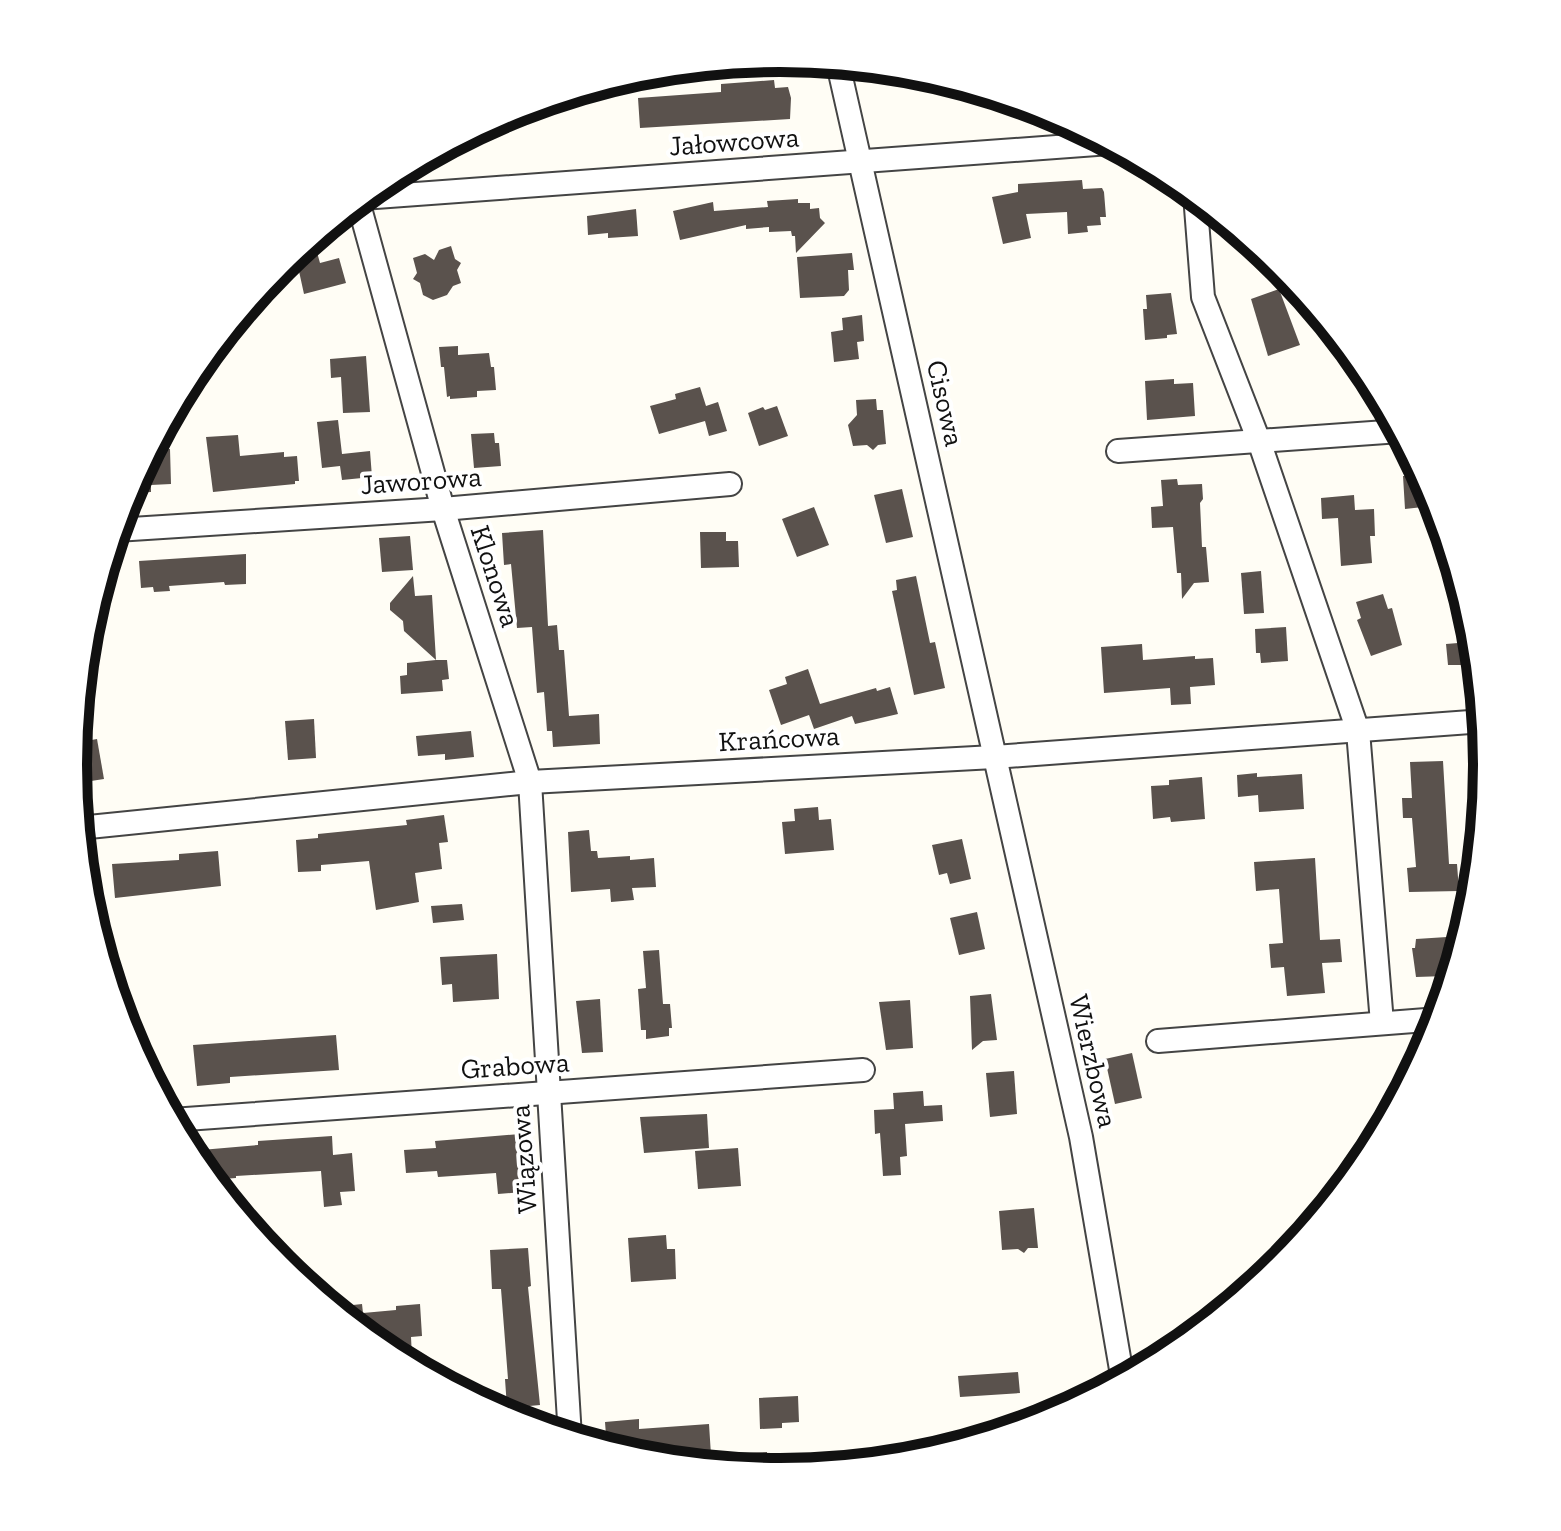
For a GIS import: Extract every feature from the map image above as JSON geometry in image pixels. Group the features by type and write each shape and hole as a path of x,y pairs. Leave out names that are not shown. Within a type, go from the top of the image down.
{"street":[{"name":"Cisowa","path":"841,75 994,757"},
{"name":"Jałowcowa","path":"382,198 1088,145"},
{"path":"1196,210 1203,297 1259,441 1358,731 1382,1023"},
{"name":"Klonowa","path":"363,211 443,509 530,782"},
{"path":"1118,451 1388,432"},
{"name":"Jaworowa","path":"129,529 443,509 730,484"},
{"name":"Krańcowa","path":"90,827 530,782 994,757 1473,722"},
{"name":"Wierzbowa","path":"994,757 1081,1137 1121,1369"},
{"name":"Wiązowa","path":"530,782 569,1425"},
{"path":"1158,1041 1425,1020"},
{"name":"Grabowa","path":"184,1119 863,1070"}],"building":[{"path":"774,80 775,88 788,87 790,119 640,128 638,98 721,92 721,84"},
{"path":"1082,180 1083,189 1102,188 1104,192 1106,217 1100,217 1101,225 1087,226 1088,232 1068,234 1067,212 1026,214 1031,238 1003,244 992,197 1018,192 1018,184"},
{"path":"798,199 798,203 810,203 810,209 819,208 820,218 825,223 796,253 795,236 791,231 769,232 769,227 746,229 746,225 680,240 673,211 713,202 714,211 768,207 767,201"},
{"path":"636,209 638,236 608,238 608,233 588,235 587,216"},
{"path":"451,246 455,259 461,263 457,270 461,283 453,286 447,295 433,300 423,295 420,283 413,279 417,273 413,258 425,254 434,260 439,250"},
{"path":"316,250 320,263 339,258 346,283 304,294 298,267"},
{"path":"852,253 854,270 848,270 849,290 844,296 800,298 797,257"},
{"path":"1279,289 1300,345 1268,356 1251,299"},
{"path":"1171,293 1177,334 1145,340 1143,309 1147,309 1146,295"},
{"path":"862,315 864,341 857,342 859,359 834,362 831,332 843,330 842,318"},
{"path":"458,346 458,355 489,353 496,390 477,391 477,397 447,397 439,347"},
{"path":"366,356 370,412 343,413 341,377 331,378 330,359"},
{"path":"1174,379 1174,384 1193,383 1195,416 1147,420 1145,381"},
{"path":"700,387 706,406 718,402 727,431 709,436 705,421 659,434 650,406 676,399 675,394"},
{"path":"876,399 877,410 883,410 886,444 878,445 873,450 867,445 853,446 848,425 857,415 856,400"},
{"path":"777,406 788,436 759,446 748,413"},
{"path":"338,420 342,454 370,451 372,477 342,480 340,466 322,468 317,422"},
{"path":"494,433 495,443 499,443 501,466 474,468 471,434"},
{"path":"238,435 240,456 284,452 284,457 297,456 299,481 295,484 213,492 206,437"},
{"path":"164,449 170,449 171,484 151,485 151,492 144,492 159,459"},
{"path":"1403,476 1410,476 1423,507 1405,509"},
{"path":"1177,479 1178,485 1202,484 1202,547 1206,547 1209,582 1194,583 1182,599 1173,527 1152,528 1151,507 1163,506 1161,480"},
{"path":"902,489 913,537 886,543 874,495"},
{"path":"1354,495 1355,510 1374,509 1375,536 1370,536 1372,563 1341,566 1338,518 1322,519 1321,498"},
{"path":"814,507 829,545 797,557 782,519"},
{"path":"543,530 548,626 557,625 559,650 564,650 569,716 599,714 600,744 553,747 552,731 547,731 544,692 537,693 532,627 517,628 511,564 504,565 502,533"},
{"path":"700,532 726,532 726,541 738,541 739,567 701,568"},
{"path":"410,536 413,570 382,572 379,538"},
{"path":"246,554 246,584 225,585 224,582 169,586 170,591 154,592 153,587 141,588 139,561"},
{"path":"1261,571 1264,613 1244,614 1241,573"},
{"path":"413,576 415,596 432,595 436,660 404,631 403,621 390,610 390,603"},
{"path":"916,576 930,643 935,642 945,688 914,695 892,591 897,590 896,580"},
{"path":"1383,594 1388,609 1392,608 1402,645 1371,656 1357,620 1361,618 1356,602"},
{"path":"1286,627 1288,661 1261,663 1260,653 1256,653 1255,629"},
{"path":"1458,635 1462,635 1466,665 1448,665 1446,644 1458,643"},
{"path":"1142,644 1143,660 1195,656 1195,659 1213,658 1215,685 1190,687 1191,704 1171,705 1170,688 1104,693 1101,647"},
{"path":"447,660 449,679 442,680 443,691 401,694 400,676 407,675 407,663"},
{"path":"808,669 820,704 890,687 898,714 855,724 852,716 814,729 809,715 781,725 769,690 787,684 785,677"},
{"path":"314,719 316,758 288,760 285,721"},
{"path":"471,731 474,757 445,760 445,754 418,756 416,736"},
{"path":"97,739 104,779 87,782 88,741"},
{"path":"1443,761 1449,864 1457,864 1459,891 1409,892 1407,868 1416,867 1412,818 1403,818 1402,798 1412,798 1410,762"},
{"path":"1257,773 1257,777 1302,774 1304,809 1259,812 1258,795 1238,797 1237,775"},
{"path":"1202,777 1205,819 1171,822 1170,817 1153,819 1151,786 1169,785 1169,780"},
{"path":"818,807 819,820 831,819 834,850 785,854 782,822 795,821 794,809"},
{"path":"444,815 448,842 439,843 442,869 415,873 419,902 376,910 369,861 321,865 321,871 298,872 296,840 318,838 318,834 407,825 406,820"},
{"path":"589,830 591,851 597,851 598,858 654,858 656,887 632,888 634,900 611,902 610,889 571,892 568,832"},
{"path":"962,839 971,879 950,884 947,873 939,875 932,845"},
{"path":"218,851 221,886 115,898 112,864 179,860 179,854"},
{"path":"1315,858 1320,940 1340,939 1342,962 1322,963 1325,993 1287,996 1284,967 1271,968 1269,944 1283,943 1279,889 1256,891 1254,862"},
{"path":"462,904 464,920 433,923 431,906"},
{"path":"977,912 985,949 959,955 950,918"},
{"path":"1447,937 1447,945 1450,945 1441,976 1416,977 1412,948 1415,948 1416,939"},
{"path":"659,950 663,1004 670,1004 672,1028 669,1028 669,1036 646,1039 646,1030 641,1030 638,989 646,988 643,951"},
{"path":"497,954 499,999 453,1002 452,984 442,985 440,957"},
{"path":"991,994 997,1040 983,1041 972,1050 970,996"},
{"path":"600,999 603,1052 582,1053 576,1001"},
{"path":"910,1000 913,1048 886,1050 879,1002"},
{"path":"336,1035 339,1070 230,1077 230,1083 197,1086 193,1045"},
{"path":"1132,1053 1142,1098 1115,1104 1105,1059"},
{"path":"1014,1071 1017,1114 990,1117 986,1073"},
{"path":"923,1091 924,1106 942,1105 943,1121 905,1124 907,1156 900,1157 901,1175 883,1176 880,1133 875,1134 874,1110 894,1109 893,1093"},
{"path":"707,1114 709,1148 644,1153 640,1117"},
{"path":"520,1134 523,1192 498,1194 496,1173 438,1177 437,1171 406,1173 404,1150 436,1148 435,1141"},
{"path":"332,1136 333,1155 352,1153 355,1191 340,1192 342,1205 324,1207 321,1171 224,1179 203,1150 258,1145 258,1141"},
{"path":"738,1148 741,1186 698,1189 695,1151"},
{"path":"1034,1208 1038,1248 1028,1248 1024,1253 1018,1249 1002,1250 999,1211"},
{"path":"666,1235 667,1249 675,1249 676,1279 631,1282 628,1238"},
{"path":"528,1248 531,1286 528,1287 540,1405 518,1407 507,1402 505,1379 508,1379 501,1289 492,1289 490,1250"},
{"path":"362,1304 363,1313 420,1304 422,1336 411,1337 412,1352 346,1306"},
{"path":"1018,1372 1020,1393 960,1397 958,1376"},
{"path":"798,1396 799,1422 782,1423 782,1428 760,1429 759,1398"},
{"path":"639,1419 639,1429 709,1424 711,1455 767,1452 767,1459 735,1458 690,1453 656,1448 656,1445 645,1446 606,1436 605,1422"}]}
